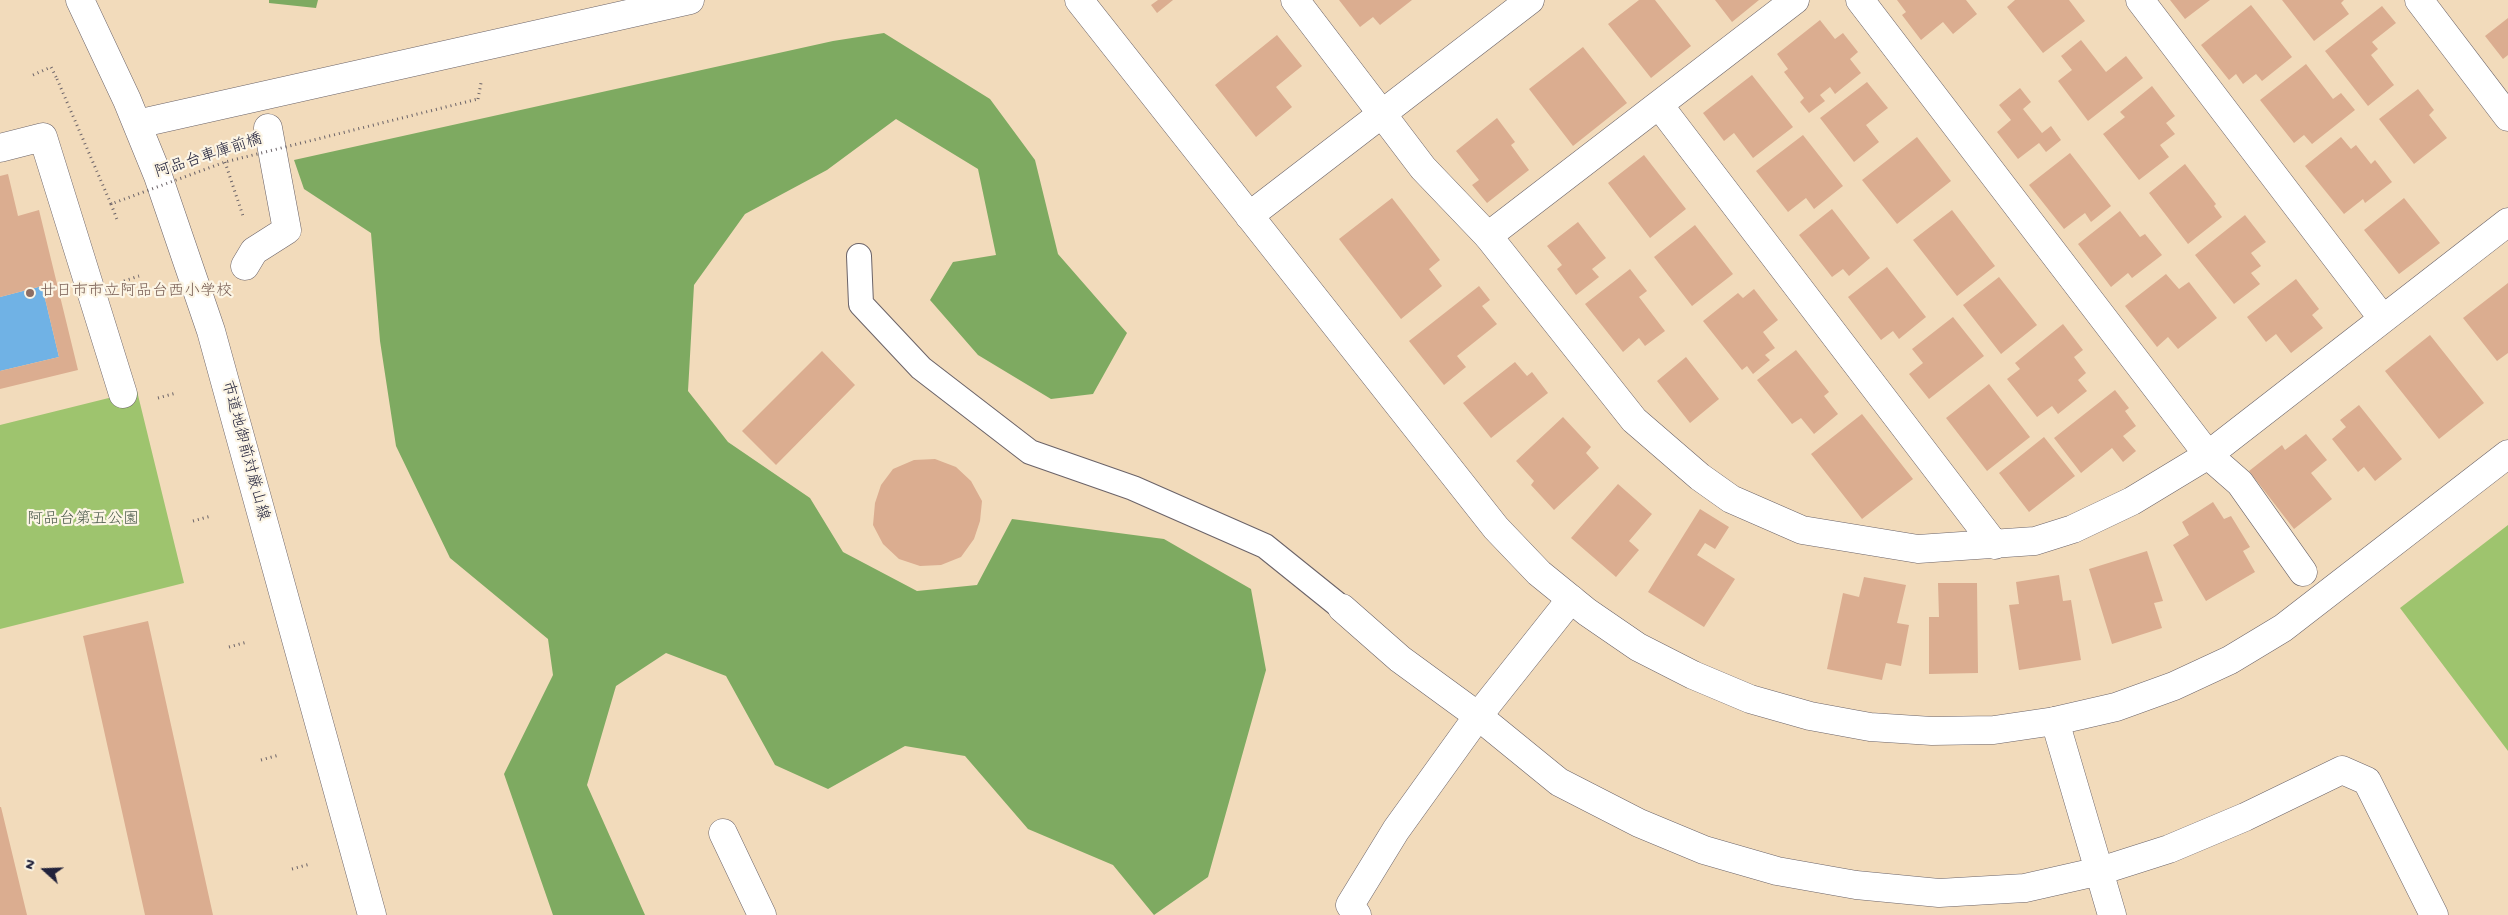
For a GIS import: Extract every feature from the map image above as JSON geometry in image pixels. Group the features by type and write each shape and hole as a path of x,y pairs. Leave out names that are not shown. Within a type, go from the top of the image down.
{"street":[{"name":"市道地御前対厳山線","path":"80,0 137,124 186,253 212,332 372,915"},
{"path":"137,124 690,0"},
{"path":"1079,0 1496,528 1539,573 1571,599 1638,646 1692,675 1750,698 1810,716 1870,727 1932,731 1994,730 2055,721 2132,701 2174,686 2230,660 2283,628 2508,454"},
{"path":"1295,0 1423,168 1488,236 1634,420 1694,472 1731,499 1802,530 1918,549 2035,541 2073,529 2132,501 2208,455 2508,222"},
{"path":"1250,216 1530,0"},
{"path":"1488,236 1795,0"},
{"path":"1860,0 2208,455 2240,483 2303,572"},
{"path":"2140,0 2383,319"},
{"path":"2419,0 2508,117"},
{"path":"1659,105 1994,545"},
{"path":"245,266 254,251 287,230 268,128"},
{"path":"0,148 52,135 124,394"},
{"path":"1357,915 1350,904 1396,830 1478,716 1571,599"},
{"path":"1342,608 1400,659 1478,716 1559,782 1630,819 1704,850 1777,871 1856,886 1939,893 2025,888 2100,871 2169,849 2342,770 2367,781 2434,915"},
{"path":"2055,721 2112,915"},
{"path":"723,833 762,915"}],"lane":[{"path":"859,256 861,304 921,368 1030,452 1133,488 1265,546 1342,608"}],"path":[{"path":"33,76 51,67 118,222"},
{"name":"阿品台車庫前橋","path":"111,204 225,162 478,99 482,74"},
{"path":"225,162 243,217"},
{"path":"121,282 139,276"},
{"path":"158,398 176,393"},
{"path":"193,521 211,516"},
{"path":"229,647 247,642"},
{"path":"261,760 279,755"},
{"path":"292,869 310,864"}],"green space":[{"path":"269,0 318,0 316,8 269,3"},
{"path":"884,33 990,99 1035,160 1058,254 1127,333 1093,394 1051,399 978,355 930,300 953,262 996,255 978,169 896,119 827,170 745,214 694,285 688,391 728,442 810,498 843,552 917,591 977,585 1012,519 1164,539 1251,589 1266,670 1208,877 1154,915 1113,865 1028,829 965,756 905,746 828,789 775,765 726,676 666,653 616,686 587,785 645,915 553,915 504,774 553,675 548,639 450,558 396,446 380,341 371,233 304,189 294,160 833,41"},
{"name":"阿品台第五公園","path":"137,391 184,583 0,629 0,425"},
{"path":"2508,525 2508,751 2400,608"}],"water":[{"path":"42,286 59,357 0,371 0,297"}],"building":[{"path":"1158,0 1173,0 1157,13 1151,5"},
{"path":"1339,0 1412,0 1380,25 1373,17 1360,27"},
{"path":"1639,0 1655,0 1691,46 1651,78 1608,24"},
{"path":"1715,0 1759,0 1732,22"},
{"path":"1897,0 1966,0 1977,14 1953,34 1943,22 1921,40 1902,15 1906,12"},
{"path":"2015,0 2069,0 2085,21 2043,53 2007,7"},
{"path":"2170,0 2210,0 2185,19"},
{"path":"2282,0 2344,0 2341,3 2349,14 2314,41"},
{"path":"2251,5 2292,57 2262,81 2256,74 2243,84 2236,74 2229,80 2201,45"},
{"path":"2382,6 2396,23 2372,42 2378,49 2371,55 2394,85 2368,106 2325,51"},
{"path":"2508,18 2508,55 2503,59 2485,36"},
{"path":"1820,20 1835,39 1843,33 1858,52 1850,59 1861,73 1835,94 1830,87 1820,95 1825,101 1809,113 1800,102 1804,98 1784,72 1788,69 1777,54"},
{"path":"1277,35 1302,66 1276,87 1292,107 1256,137 1215,85"},
{"path":"2081,40 2106,72 2126,56 2143,78 2088,121 2058,81 2072,70 2061,56"},
{"path":"1583,47 1627,103 1573,146 1529,89"},
{"path":"2306,64 2333,99 2341,93 2355,110 2312,144 2304,135 2294,143 2260,100"},
{"path":"1752,75 1793,127 1753,158 1734,133 1724,141 1703,113"},
{"path":"1867,82 1888,108 1866,125 1879,142 1854,162 1820,118"},
{"path":"2152,86 2175,116 2166,123 2175,134 2160,145 2169,157 2139,180 2103,134 2125,117 2120,112"},
{"path":"2020,88 2031,102 2023,109 2042,133 2051,126 2061,140 2046,152 2039,143 2018,159 1997,132 2011,120 1999,105"},
{"path":"2418,89 2434,110 2429,115 2447,138 2414,164 2379,119"},
{"path":"1497,118 1515,142 1511,145 1529,170 1487,203 1472,185 1479,180 1456,151"},
{"path":"1803,135 1843,186 1814,209 1806,198 1788,212 1756,171"},
{"path":"1917,137 1951,181 1897,224 1862,180"},
{"path":"2341,137 2351,149 2356,145 2371,164 2375,160 2392,182 2365,203 2363,199 2344,214 2305,166"},
{"path":"2070,153 2111,206 2091,222 2085,213 2064,229 2029,185"},
{"path":"1644,155 1686,209 1650,238 1608,183"},
{"path":"2185,164 2216,204 2214,206 2222,217 2188,244 2149,193"},
{"name":"廿日市市立阿品台西小学校","path":"8,174 18,216 39,210 78,370 0,389 0,371 59,357 42,286 0,297 0,176"},
{"path":"1392,198 1440,260 1429,269 1442,286 1401,319 1339,239"},
{"path":"2404,198 2440,243 2399,274 2364,230"},
{"path":"1832,209 1870,258 1849,276 1843,269 1832,277 1799,235"},
{"path":"1952,210 1995,266 1957,296 1913,240"},
{"path":"2120,211 2140,237 2145,234 2162,255 2132,278 2128,273 2111,287 2078,244"},
{"path":"2245,215 2266,242 2251,253 2261,266 2251,273 2260,284 2234,304 2195,255"},
{"path":"1578,222 1606,258 1592,269 1599,277 1576,295 1557,269 1562,265 1547,246"},
{"path":"1695,225 1733,274 1692,306 1654,257"},
{"path":"1887,267 1926,317 1899,339 1893,331 1881,340 1848,297"},
{"path":"1630,269 1647,291 1639,297 1665,331 1645,346 1639,338 1623,352 1585,304"},
{"path":"2166,274 2179,289 2189,282 2217,318 2178,349 2168,337 2157,347 2125,306"},
{"path":"1999,277 2037,325 2001,354 1963,305"},
{"path":"2296,279 2319,309 2312,315 2323,328 2291,353 2276,334 2266,342 2247,317"},
{"path":"2508,283 2508,353 2497,361 2463,318"},
{"path":"1479,286 1490,300 1482,306 1497,324 1457,356 1466,367 1444,385 1409,341"},
{"path":"1754,289 1778,320 1763,332 1775,348 1765,355 1770,360 1753,374 1747,366 1742,370 1703,321 1738,293 1743,298"},
{"path":"1953,317 1984,356 1929,399 1909,374 1923,363 1912,349"},
{"path":"2063,324 2083,350 2074,357 2086,373 2078,380 2087,391 2058,414 2052,406 2037,417 2007,379 2020,369 2015,363"},
{"path":"2430,335 2484,403 2439,439 2385,371"},
{"path":"1796,350 1829,392 1824,396 1838,414 1814,434 1801,418 1792,424 1757,380"},
{"path":"822,351 855,385 776,465 742,431"},
{"path":"1686,357 1719,399 1690,423 1657,381"},
{"path":"1515,362 1527,376 1532,372 1548,393 1491,438 1463,403"},
{"path":"1989,384 2030,437 1987,471 1946,418"},
{"path":"2115,390 2129,408 2125,411 2136,426 2123,436 2136,451 2123,462 2112,448 2081,473 2054,438"},
{"path":"2359,405 2402,459 2375,481 2364,467 2358,472 2332,439 2346,427 2340,420"},
{"path":"1862,414 1913,479 1862,519 1811,454"},
{"path":"1563,417 1591,447 1586,453 1599,468 1554,510 1531,485 1534,481 1516,461"},
{"path":"2306,434 2327,460 2311,473 2332,499 2294,529 2249,471 2282,445 2285,450"},
{"path":"2044,437 2075,476 2029,512 1999,473"},
{"path":"935,459 956,467 971,481 982,501 980,521 974,539 961,557 941,565 920,566 899,559 883,544 873,525 875,503 881,485 893,469 914,460"},
{"path":"1618,484 1652,514 1629,541 1639,550 1616,577 1571,538"},
{"path":"2213,502 2224,519 2231,516 2250,547 2243,551 2255,572 2206,601 2173,545 2189,535 2182,522"},
{"path":"1700,509 1729,527 1715,549 1705,543 1697,555 1735,579 1704,627 1648,592"},
{"path":"2147,551 2163,601 2154,603 2162,628 2112,644 2089,569"},
{"path":"2059,575 2063,601 2071,600 2081,660 2019,670 2009,605 2019,604 2016,582"},
{"path":"1864,577 1906,585 1897,623 1909,625 1901,666 1886,663 1882,680 1827,669 1843,593 1859,597"},
{"path":"1938,583 1977,583 1978,673 1929,674 1929,617 1939,617"},
{"path":"148,621 213,915 145,915 83,636"},
{"path":"1,807 27,915 0,915"}],"place":[{"name":"廿日市市立阿品台西小学校","path":"30,293"}]}
